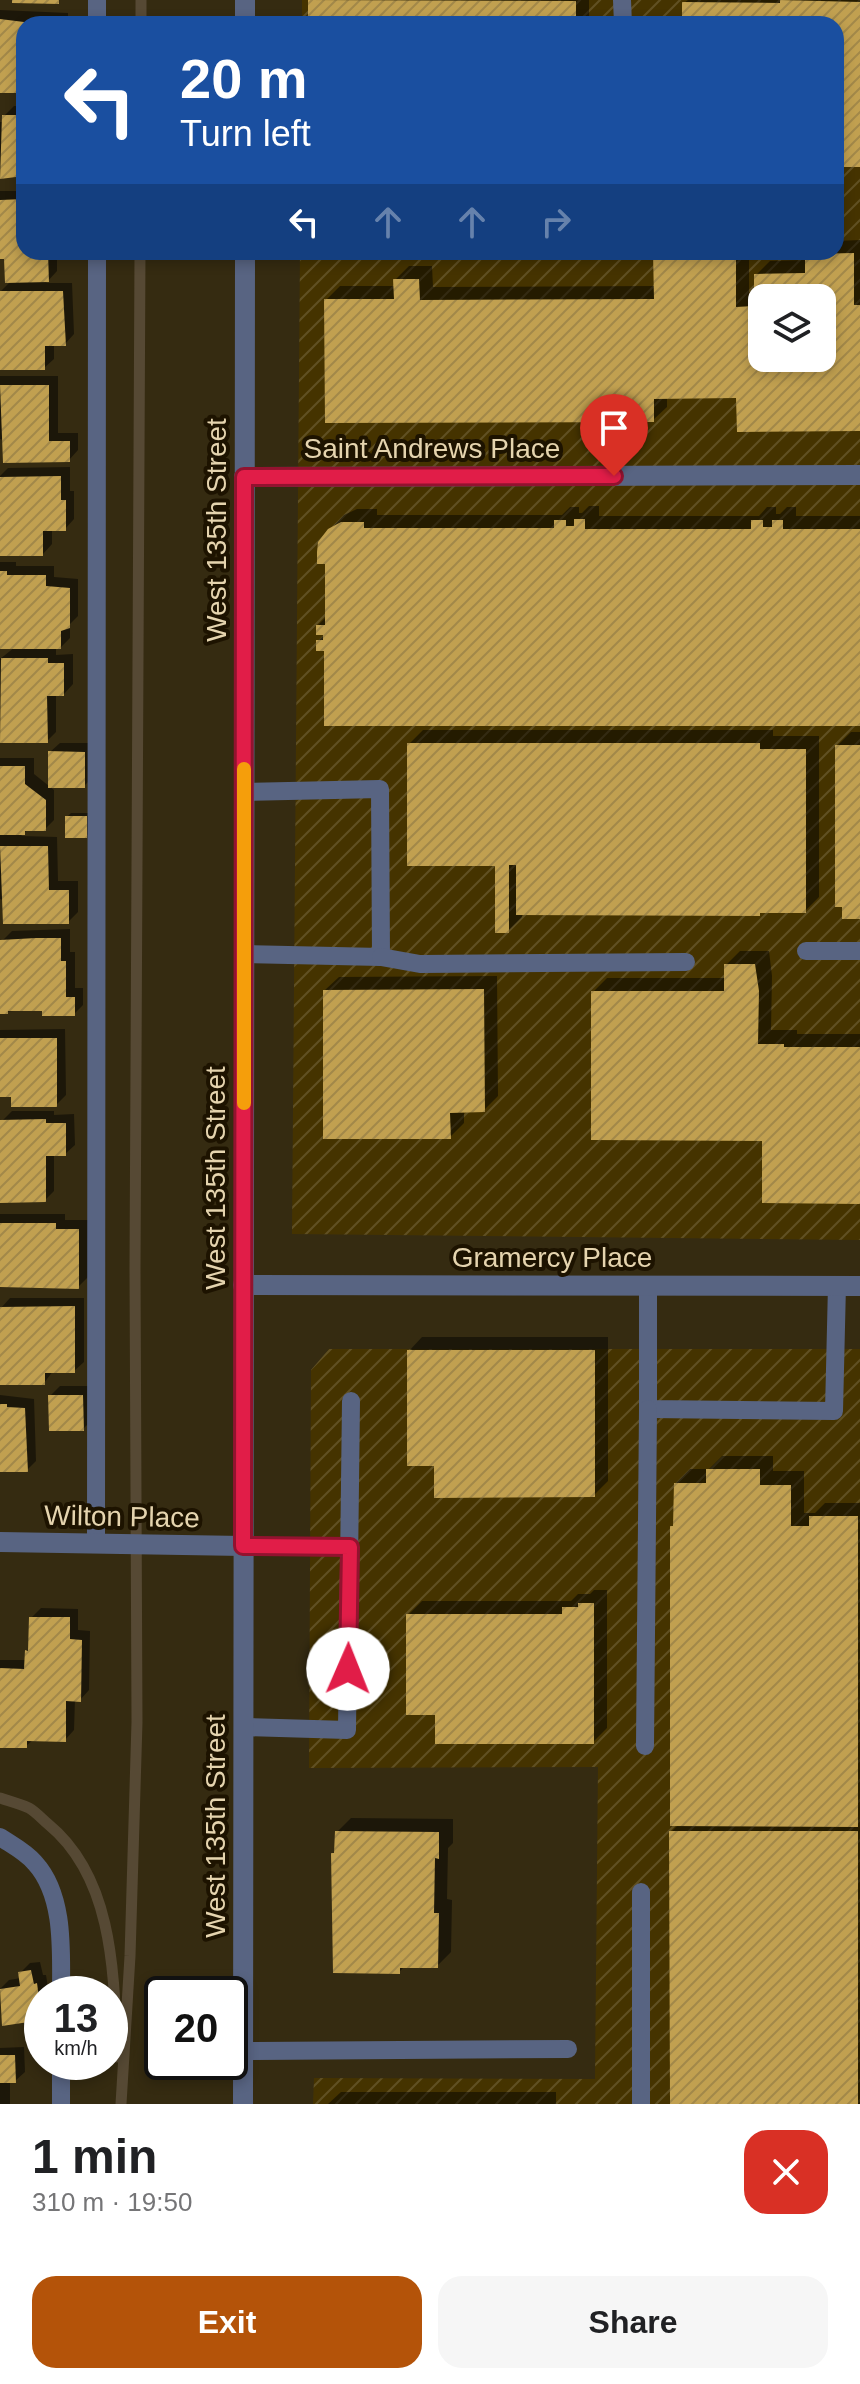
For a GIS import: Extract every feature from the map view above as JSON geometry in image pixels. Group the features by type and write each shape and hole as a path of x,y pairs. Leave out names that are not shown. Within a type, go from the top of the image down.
{"street":[{"name":"West 135th Street","path":"243,1976 245,260"},
{"name":"Saint Andrews Place","path":"244,477 860,475"},
{"name":"Gramercy Place","path":"243,1285 860,1286"},
{"name":"Wilton Place","path":"0,1542 243,1546"},
{"name":"West 135th Street","path":"243,2080 243,2104"}],"lane":[{"path":"97,260 101,1544"},
{"path":"244,792 380,789 381,957"},
{"path":"806,951 860,951"},
{"path":"244,954 381,957 420,964 686,962"},
{"path":"645,1746 648,1285"},
{"path":"648,1409 834,1411 837,1285"},
{"path":"243,1727 347,1730 351,1401"},
{"path":"243,1546 350,1547"},
{"path":"0,1837 35,1863 49,1884 59,1922 60,1976"},
{"path":"641,1892 641,2104"},
{"path":"248,2051 568,2049"},
{"path":"61,2080 61,2104"}],"shaded area":[{"path":"302,0 860,0 860,1240 292,1234 300,260 844,260 844,16 302,16"},
{"path":"329,1349 860,1349 860,2104 313,2104 314,2078 595,2079 598,1767 309,1768 311,1370"}],"building":[{"path":"12,0 59,0 59,4 12,3"},
{"path":"308,0 576,1 576,16 308,16"},
{"path":"780,0 860,2 860,167 844,167 844,16 682,16 682,2 780,3"},
{"path":"0,19 16,21 16,93 0,93"},
{"path":"2,115 16,115 16,177 0,179"},
{"path":"16,199 16,260 48,260 49,282 5,283 4,259 0,259 0,200"},
{"path":"844,253 854,253 854,305 860,305 860,431 737,432 736,398 654,399 654,422 325,423 324,299 394,299 393,279 419,279 420,300 654,299 653,260 736,260 736,307 748,306 748,372 836,372 836,284 754,284 754,274 805,273 805,260 844,260"},
{"path":"0,291 63,291 66,346 45,346 45,370 0,370"},
{"path":"0,385 49,385 49,441 70,441 70,462 3,463"},
{"path":"61,476 61,500 66,500 66,531 43,531 43,556 0,556 0,477"},
{"path":"574,519 585,519 585,529 751,529 751,520 763,520 763,527 772,527 772,520 783,520 783,529 860,529 860,726 324,726 324,651 316,651 316,640 323,640 323,635 316,635 316,625 325,625 325,564 317,564 317,552 318,542 328,529 341,522 364,522 364,528 554,528 554,520 566,520 566,526 574,526"},
{"path":"0,571 7,571 7,575 46,575 46,586 70,588 70,628 61,631 61,649 0,649"},
{"path":"1,658 48,658 48,663 64,663 64,696 47,696 48,743 0,743"},
{"path":"407,743 760,743 760,749 806,749 806,913 760,913 760,916 516,915 516,865 509,865 509,933 495,933 495,866 407,866"},
{"path":"835,745 860,745 860,919 842,919 842,907 835,907"},
{"path":"48,751 85,752 85,788 48,788"},
{"path":"0,766 25,766 25,784 46,800 46,831 0,835"},
{"path":"65,816 87,816 87,838 65,838"},
{"path":"0,846 48,846 49,890 69,890 69,924 3,924"},
{"path":"61,938 61,961 66,961 66,997 75,997 75,1016 42,1016 42,1011 8,1011 8,1014 0,1014 0,940"},
{"path":"724,964 755,964 759,991 758,1044 860,1047 860,1204 762,1203 762,1141 591,1140 591,991 724,991"},
{"path":"484,989 485,1112 450,1113 451,1139 323,1139 323,990"},
{"path":"0,1038 57,1038 57,1107 11,1107 11,1097 0,1097"},
{"path":"46,1119 46,1123 66,1123 66,1156 46,1156 46,1202 0,1203 0,1120"},
{"path":"0,1223 56,1223 56,1229 79,1229 79,1289 0,1287"},
{"path":"75,1306 75,1373 45,1373 45,1385 0,1385 0,1307"},
{"path":"407,1350 595,1350 595,1497 434,1498 434,1466 407,1466"},
{"path":"48,1395 83,1395 84,1431 49,1431"},
{"path":"0,1404 25,1408 28,1472 0,1472"},
{"path":"706,1469 760,1469 760,1485 791,1485 791,1526 809,1526 809,1516 858,1516 858,1827 670,1826 670,1526 673,1526 674,1483 706,1483"},
{"path":"578,1603 594,1603 594,1744 435,1744 435,1715 406,1715 406,1614 562,1614 562,1607 578,1607"},
{"path":"29,1617 70,1617 70,1639 82,1640 81,1702 66,1701 66,1742 27,1741 27,1748 0,1748 0,1668 24,1669"},
{"path":"335,1831 439,1832 434,1913 439,1913 438,1968 400,1968 400,1974 333,1973 331,1853 334,1853"},
{"path":"669,1831 858,1831 858,2104 670,2104"},
{"path":"31,1970 32,1976 24,1976 24,2023 2,2026 0,1989 20,1986 18,1972"},
{"path":"0,2055 15,2055 16,2083 0,2083"}],"waterway":[{"path":"141,0 141,16"},
{"path":"121,2104 130,1956 137,1722 135,1269 140,260"},
{"path":"0,1798 37,1814 70,1847 87,1872 106,1932 113,1976"}],"slow traffic":[{"path":"244,769 244,1103"}],"route":[{"path":"348,1669 350,1547 243,1546 244,477 614,476"}]}
